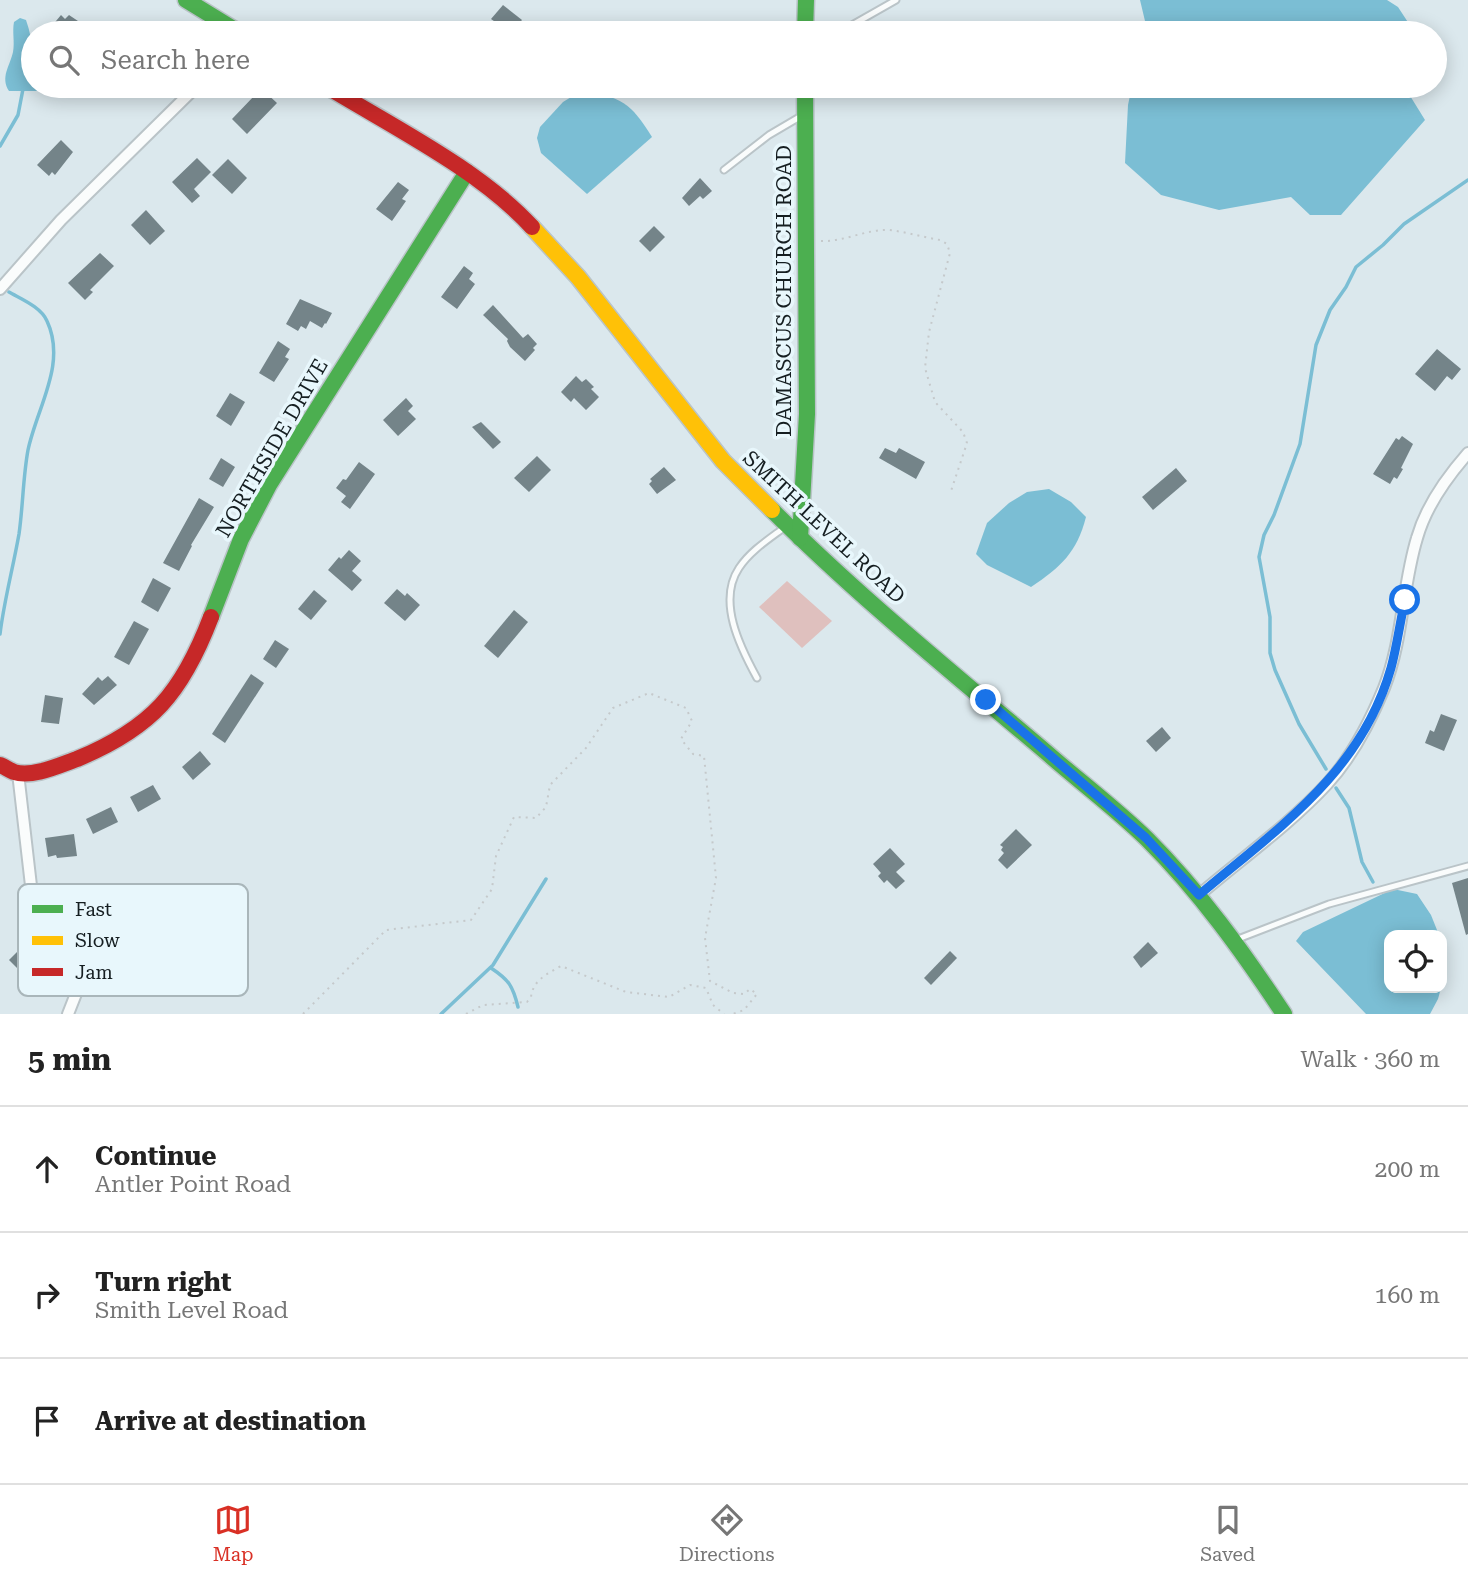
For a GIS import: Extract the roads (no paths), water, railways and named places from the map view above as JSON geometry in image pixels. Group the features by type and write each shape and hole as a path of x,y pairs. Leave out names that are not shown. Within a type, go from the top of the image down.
{"main road":[{"path":"186,0 220,21"},
{"path":"805,21 806,0"},
{"name":"SMITH LEVEL ROAD","path":"346,98 495,192 548,243 626,336 723,461 800,538 911,637 1146,838 1236,940 1284,1014"},
{"name":"DAMASCUS CHURCH ROAD","path":"800,538 807,414 805,98"},
{"name":"NORTHSIDE DRIVE","path":"18,773 53,767 86,756 138,727 172,696 202,643 236,550 266,490 467,172"},
{"path":"0,765 18,773"}],"street":[{"path":"0,289 61,220 185,98"},
{"path":"1199,895 1327,783 1358,741 1391,669 1416,540 1425,516 1439,490 1468,453"},
{"path":"18,773 31,884"},
{"path":"68,1014 77,996"}],"lane":[{"path":"859,21 896,0"},
{"path":"724,170 769,135 806,114"},
{"path":"757,678 733,619 731,589 734,577 744,561 787,525"},
{"path":"1236,940 1329,904 1468,866"}],"water":[{"path":"1140,0 1387,0 1398,7 1407,21 1145,21"},
{"path":"20,18 26,21 21,21 21,91 9,91 5,81 14,48 14,22"},
{"path":"570,98 616,99 631,109 652,137 587,194 541,153 537,138 540,127"},
{"path":"1129,98 1411,98 1425,120 1341,215 1310,215 1291,197 1219,210 1161,195 1125,163"},
{"path":"1049,489 1071,502 1086,517 1078,540 1066,558 1031,587 987,565 976,554 987,523 1009,503 1027,492"},
{"path":"1393,889 1417,894 1437,930 1384,930 1384,993 1440,993 1430,1014 1366,1014 1296,941 1303,932"}],"waterway":[{"path":"0,146 18,115 21,98"},
{"path":"1326,769 1299,724 1270,653 1270,617 1259,557 1264,535 1300,444 1316,345 1330,310 1356,267 1404,224 1468,180"},
{"path":"0,634 19,534 28,450 48,386 54,353 52,337 44,316 9,292"},
{"path":"1336,788 1349,808 1362,862 1373,882"},
{"path":"441,1014 493,965 546,879"},
{"path":"491,968 509,984 518,1007"}]}
